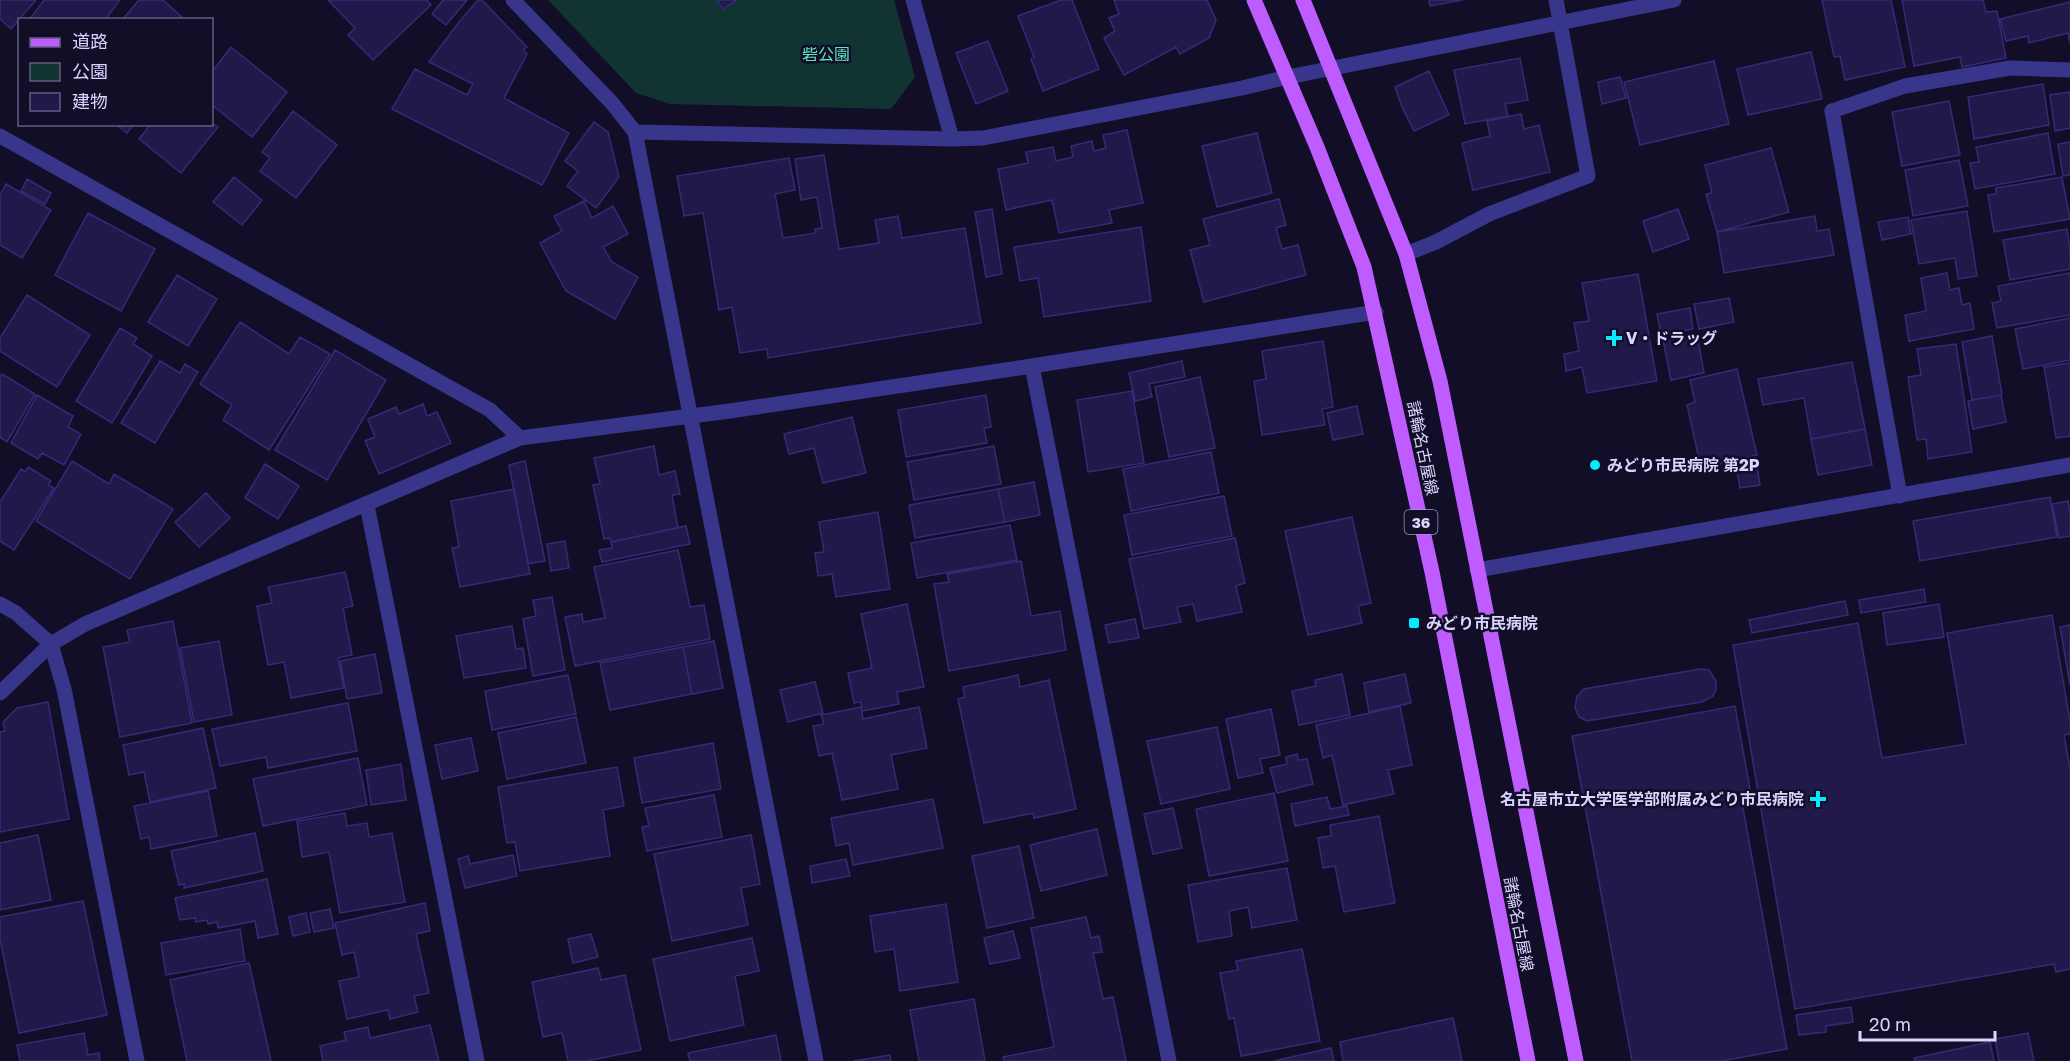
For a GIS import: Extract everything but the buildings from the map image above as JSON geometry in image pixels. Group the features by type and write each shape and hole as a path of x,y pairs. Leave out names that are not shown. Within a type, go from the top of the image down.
{"main road":[{"name":"諸輪名古屋線","path":"1254,0 1288,77 1364,267 1376,312 1434,584 1528,1061"},
{"name":"諸輪名古屋線","path":"1303,0 1406,254 1440,381 1576,1061"}],"street":[{"path":"513,0 612,103 635,132 816,1061"},
{"path":"912,0 952,139"},
{"path":"1406,254 1436,242 1489,214 1588,176 1556,0"},
{"path":"635,132 983,138 1674,0"},
{"path":"1899,496 1832,111 1905,86 2010,68 2070,70"},
{"path":"0,136 490,410 520,438"},
{"path":"0,693 51,644 85,624 520,438 1032,366 1376,312"},
{"path":"1032,366 1169,1061"},
{"path":"1477,570 2070,465"},
{"path":"367,505 477,1061"},
{"path":"0,604 16,613 51,644 64,689 137,1061"}],"green space":[{"name":"砦公園","path":"548,0 894,0 915,77 891,109 670,104 636,93"}],"place":[{"name":"V・ドラッグ","path":"1614,338"},
{"name":"みどり市民病院 第2P","path":"1595,465"},
{"name":"みどり市民病院","path":"1414,623"},
{"name":"名古屋市立大学医学部附属みどり市民病院","path":"1818,799"}]}
